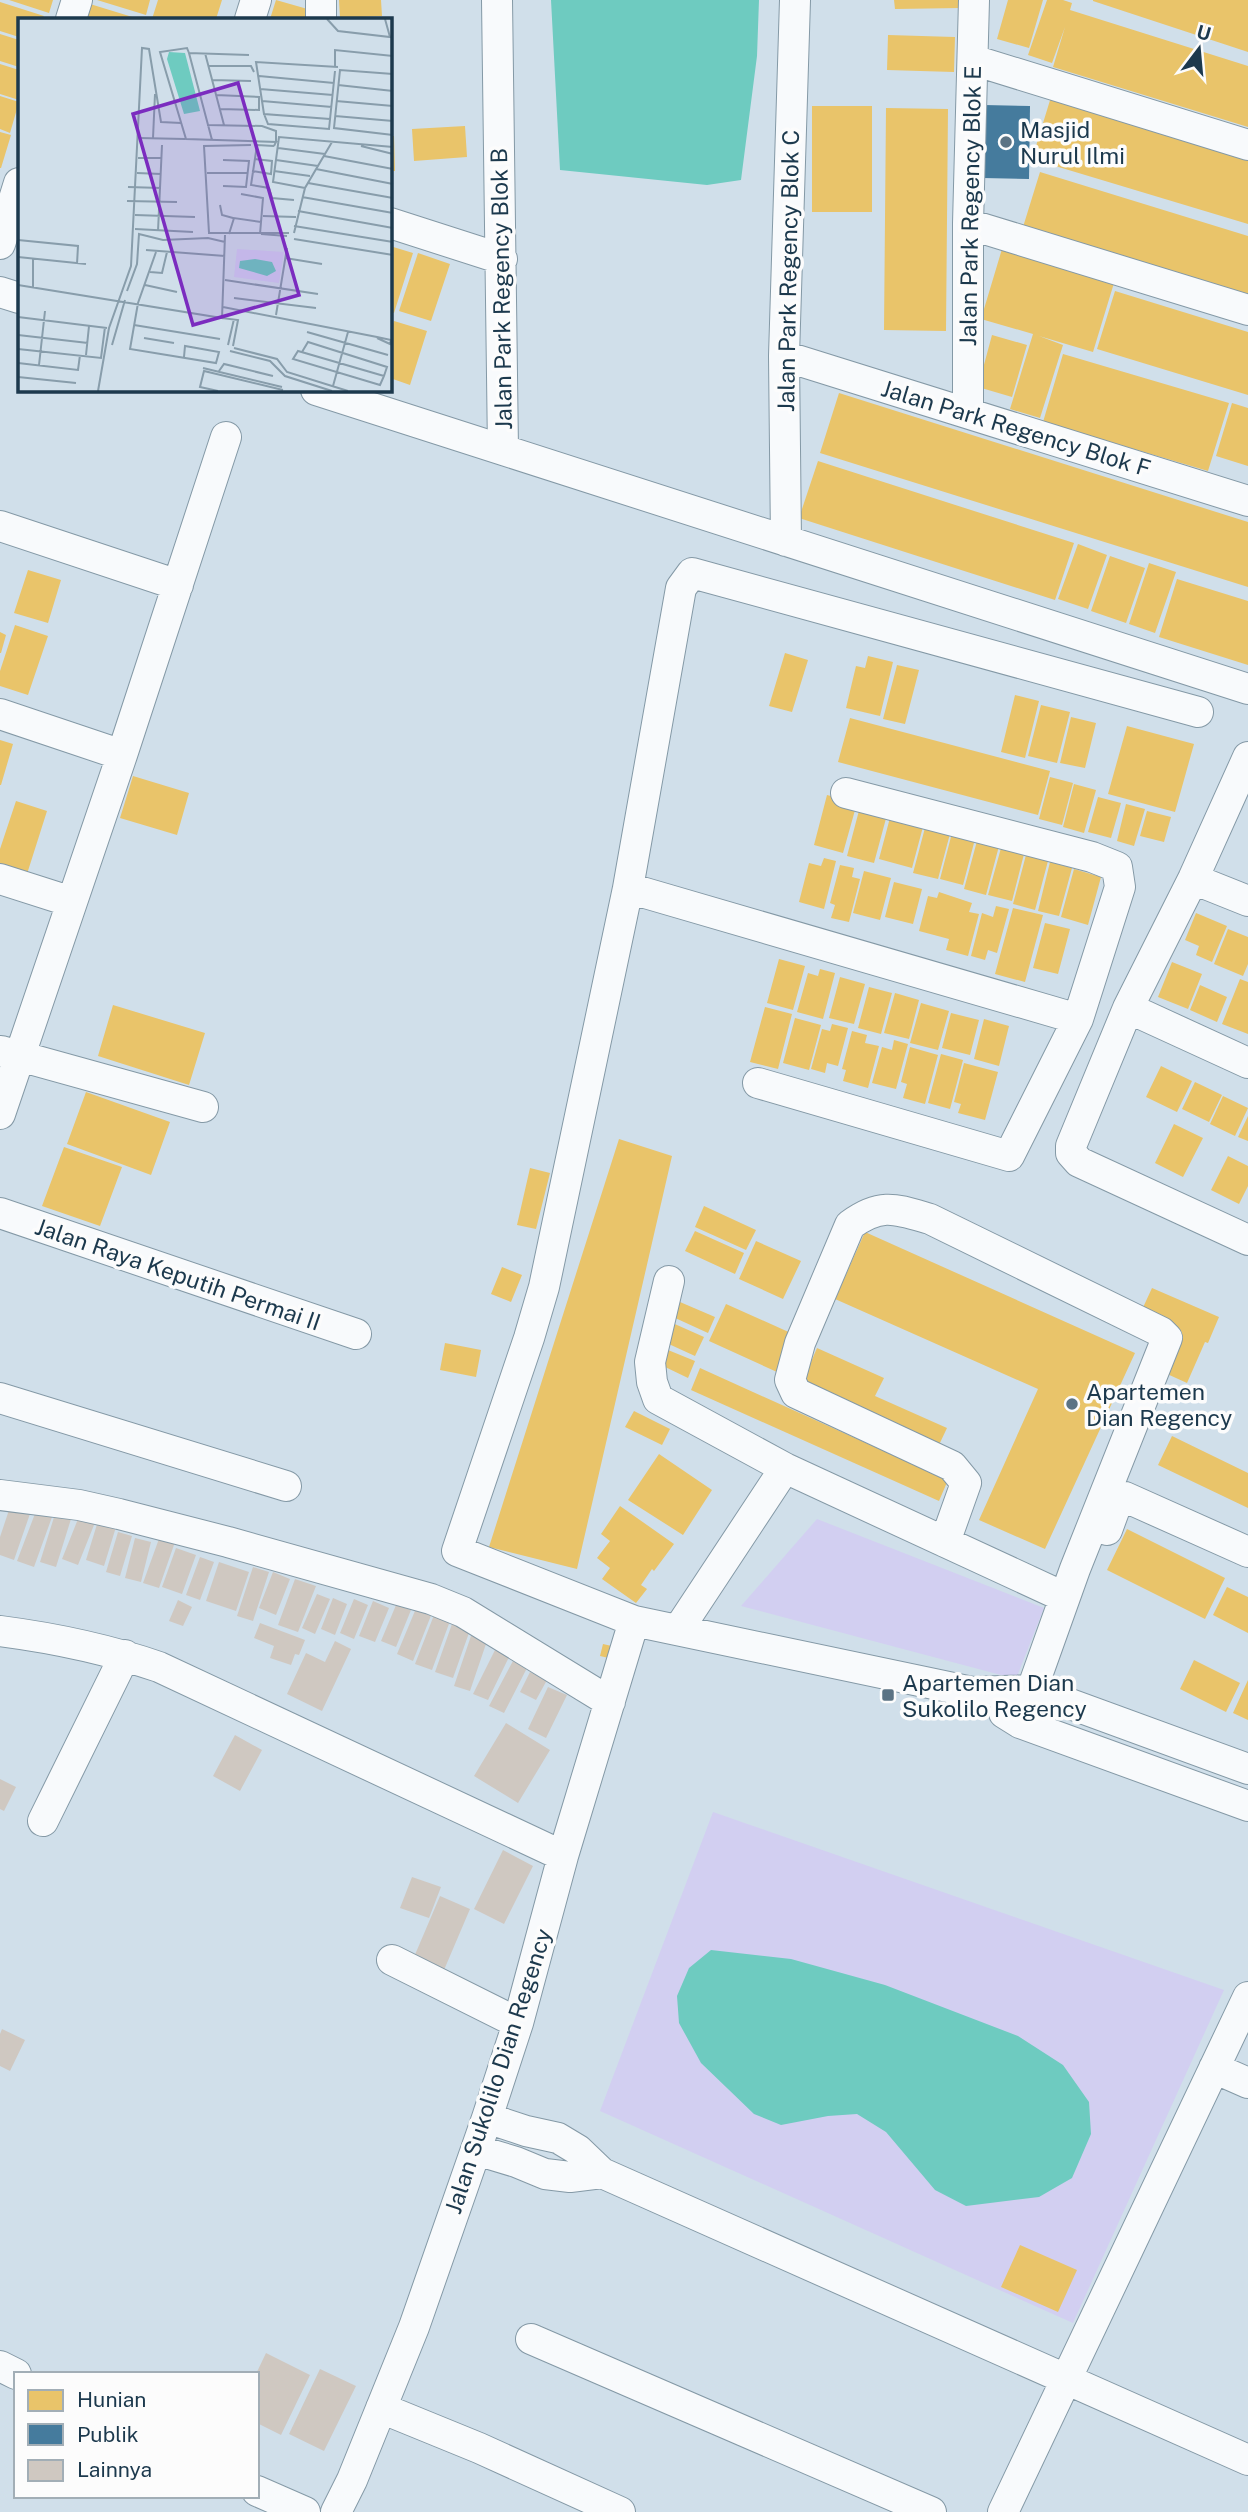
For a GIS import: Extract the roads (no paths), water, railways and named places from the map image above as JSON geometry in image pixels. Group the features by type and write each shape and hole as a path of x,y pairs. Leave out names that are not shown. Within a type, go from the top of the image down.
{"street":[{"path":"71,18 77,0"},
{"path":"250,18 256,0"},
{"path":"321,0 321,18"},
{"name":"Jalan Park Regency Blok B","path":"497,0 503,450 786,541"},
{"name":"Jalan Park Regency Blok C","path":"786,541 784,356 795,0"},
{"name":"Jalan Park Regency Blok E","path":"968,412 968,224 974,0"},
{"path":"973,60 1248,145"},
{"path":"0,244 18,186"},
{"path":"392,224 502,260"},
{"path":"968,224 1248,310"},
{"path":"0,292 18,298"},
{"name":"Jalan Park Regency Blok F","path":"784,356 1248,501"},
{"path":"322,392 503,450"},
{"path":"0,1114 10,1054 72,902 226,437"},
{"path":"0,526 178,584"},
{"path":"786,541 1248,689"},
{"path":"1198,712 692,573 681,587 628,888 544,1287 457,1551 634,1621 972,1692 1032,1690 1248,1769"},
{"path":"0,714 122,755"},
{"path":"1248,757 1193,878 1128,1008 1071,1146 1071,1153 1079,1162 1248,1240"},
{"path":"758,1083 1009,1156 1078,1019 1120,887 1117,867 1092,857 846,793"},
{"path":"1193,878 1248,901"},
{"path":"0,879 72,902"},
{"path":"628,888 1078,1019"},
{"path":"1128,1008 1248,1063"},
{"path":"10,1054 203,1107"},
{"path":"945,1542 966,1483 952,1466 796,1393 790,1380 800,1343 850,1225 867,1212 894,1209 930,1219 1166,1336 1164,1349 1064,1597 1020,1723"},
{"name":"Jalan Raya Keputih Permai II","path":"0,1213 356,1334"},
{"path":"669,1281 650,1362 652,1382 658,1399 785,1468 1064,1597"},
{"path":"0,1398 286,1486"},
{"path":"678,1630 785,1468"},
{"path":"0,1495 79,1505 118,1514 228,1542 431,1600 464,1612 610,1702"},
{"path":"1075,1569 1093,1564 1121,1497 1248,1552"},
{"name":"Jalan Sukolilo Dian Regency","path":"336,2512 352,2480 414,2327 487,2118 518,2023 563,1856 634,1621"},
{"path":"0,1631 50,1637 125,1655 159,1667 563,1856"},
{"path":"43,1821 125,1655"},
{"path":"972,1692 1020,1723 1248,1806"},
{"path":"392,1960 518,2023"},
{"path":"1003,2512 1248,1997"},
{"path":"1214,2068 1248,2083"},
{"path":"487,2118 558,2138 579,2151 601,2173 1248,2460"},
{"path":"476,2150 545,2174 570,2177 601,2173"},
{"path":"531,2339 932,2512"},
{"path":"381,2408 479,2448 620,2512"},
{"path":"259,2492 305,2512"}],"place":[{"name":"Masjid Nurul Ilmi","path":"1006,142"},
{"name":"Apartemen Dian Regency","path":"1072,1404"},
{"name":"Apartemen Dian Sukolilo Regency","path":"888,1695"}]}
